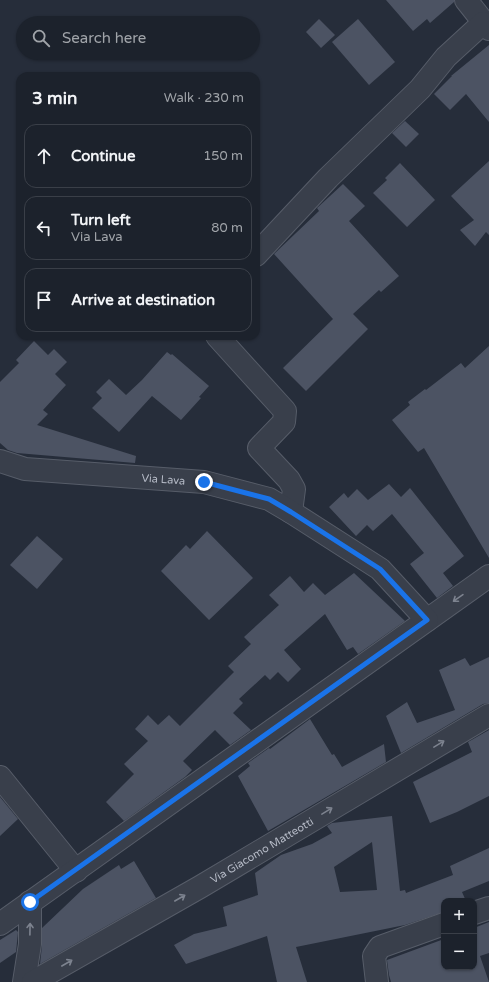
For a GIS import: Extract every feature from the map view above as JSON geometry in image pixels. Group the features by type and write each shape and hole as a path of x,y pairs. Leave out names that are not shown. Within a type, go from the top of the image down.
{"street":[{"path":"260,251 328,178 420,89 446,58 486,26 466,0"},
{"path":"221,340 285,411 284,422 259,448 289,480 294,489 291,512"},
{"name":"Via Lava","path":"0,461 25,469 204,482 269,499 380,569 427,620"},
{"path":"0,924 489,576"},
{"name":"Via Giacomo Matteotti","path":"33,982 200,887 489,714"},
{"path":"0,777 76,871"},
{"path":"24,982 30,944 30,902"},
{"path":"477,912 489,908"},
{"path":"377,982 374,956 380,947 441,925"}],"building":[{"path":"386,0 454,0 454,2 430,23 427,19 413,31"},
{"path":"319,19 335,35 321,48 306,32"},
{"path":"358,19 395,62 369,85 332,42"},
{"path":"489,45 489,122 466,94 450,110 434,94 451,76"},
{"path":"405,121 419,134 406,147 392,133"},
{"path":"489,161 489,235 486,232 475,246 460,230 474,220 451,196"},
{"path":"400,163 435,200 407,227 373,193 387,180 385,178"},
{"path":"343,184 365,206 349,221 399,276 381,292 379,290 353,314 368,329 306,391 283,368 333,319 274,254 319,211 317,208"},
{"path":"34,341 48,355 54,349 67,362 55,374 66,385 43,410 48,414 37,425 136,456 135,463 17,453 8,450 0,443 0,382 19,363 16,360"},
{"path":"489,346 489,558 424,448 418,452 392,420 410,405 408,402 425,389 426,390 461,363 465,368"},
{"path":"167,352 171,355 172,354 209,386 199,397 201,398 181,420 152,396 119,432 92,408 102,398 96,392 109,379 126,395 142,380"},
{"path":"389,484 401,497 410,488 464,556 443,573 453,586 437,598 410,564 424,553 392,514 373,531 367,525 356,536 329,507 344,493 348,498 357,489 368,500"},
{"path":"207,531 253,578 209,620 161,571 186,545 190,549"},
{"path":"37,536 63,559 37,589 10,565"},
{"path":"354,573 405,621 358,654 353,647 347,650 325,614 284,650 301,669 288,682 278,672 270,680 265,675 239,699 243,703 233,713 251,730 230,745 215,730 183,761 192,770 185,777 124,821 106,802 134,774 124,764 148,741 135,729 148,715 158,725 169,715 180,726 234,672 228,666 251,644 244,637 279,605 269,595 290,576 304,592 313,583 325,595"},
{"path":"489,657 489,703 483,704 401,753 386,716 407,702 417,723 455,710 439,670 465,658 470,666"},
{"path":"310,719 332,755 334,754 342,767 384,744 386,762 268,831 238,776 250,766 248,763 269,748 270,749"},
{"path":"489,730 489,796 457,812 430,823 413,782 472,752 468,742"},
{"path":"0,797 18,819 0,836"},
{"path":"392,816 400,891 405,890 406,893 453,875 450,866 489,848 489,881 462,892 465,898 441,898 441,913 405,925 296,947 307,982 277,982 267,936 186,964 174,945 194,934 227,926 223,907 258,895 255,873 281,855 312,844 332,833 327,826 332,823","holes":["372,842 377,890 340,892 334,867"]},
{"path":"134,861 156,898 40,964 42,928 83,889 119,865 121,869"},
{"path":"489,922 489,953 480,956 489,982 391,982 387,960 441,940 441,970 477,970 477,927"},
{"path":"16,930 18,932 16,952 0,963 0,940"}],"route":[{"path":"30,902 76,871 427,620 380,569 291,512 269,499 204,482"}]}
